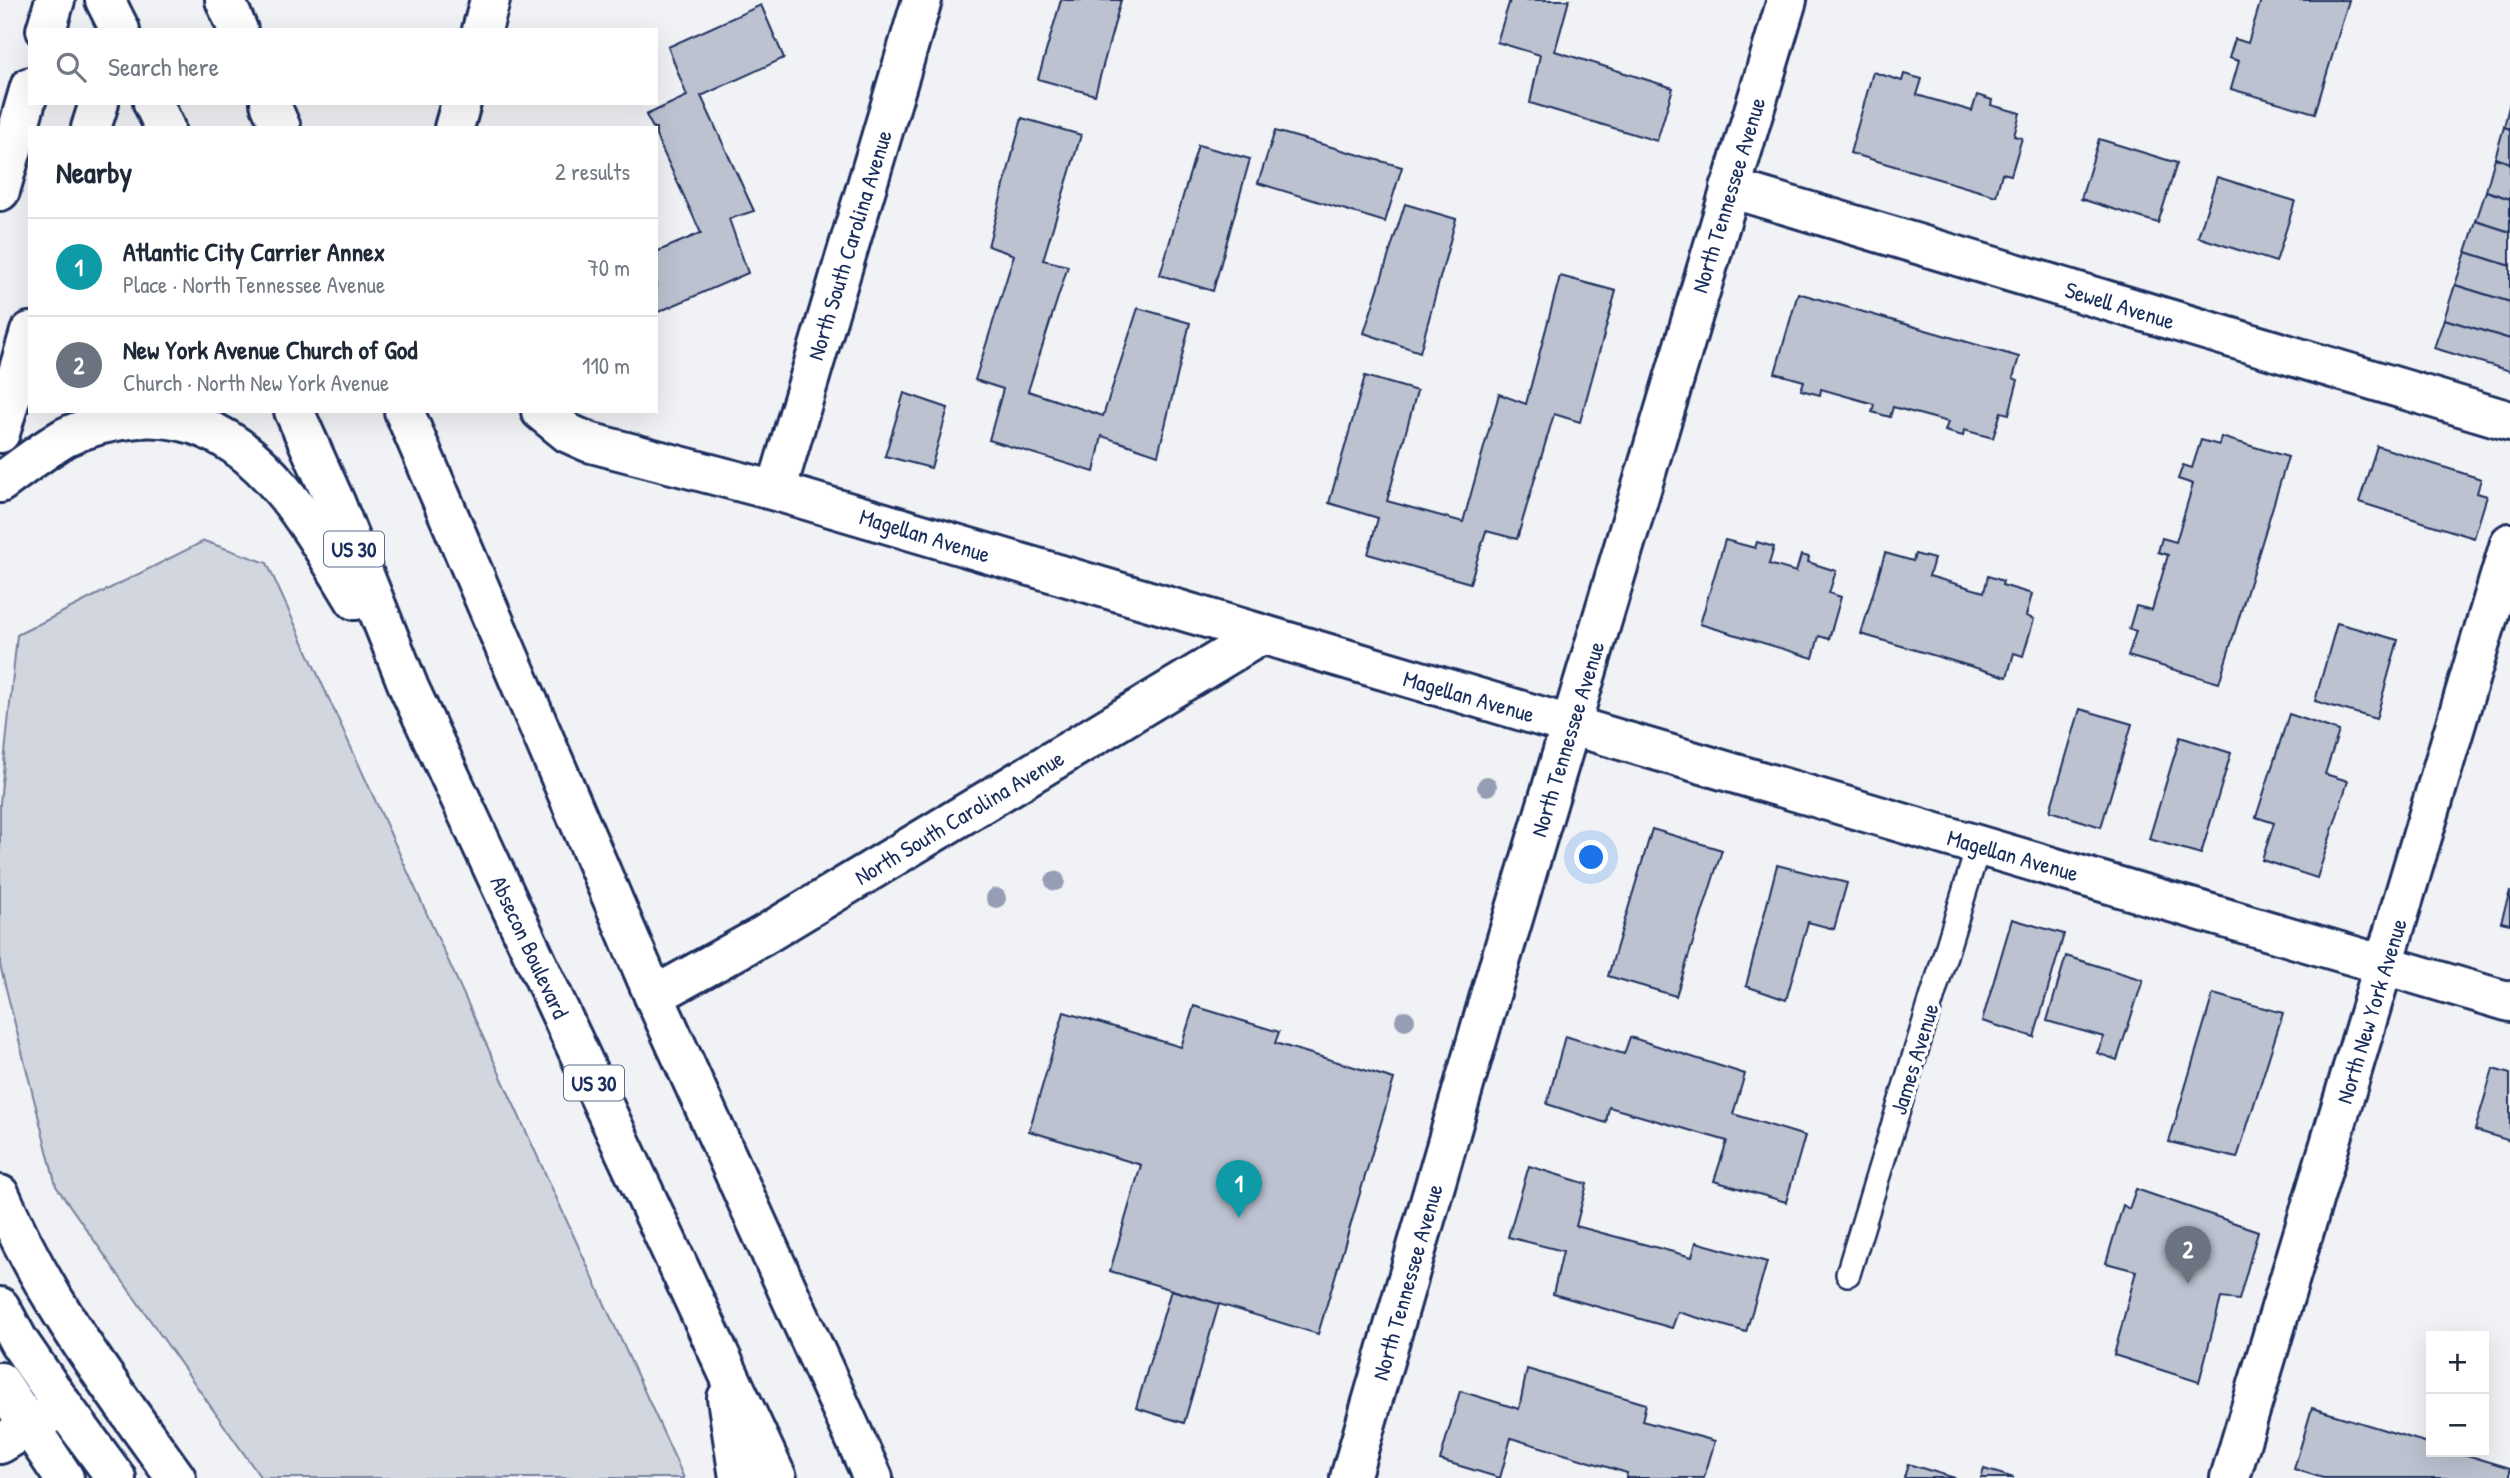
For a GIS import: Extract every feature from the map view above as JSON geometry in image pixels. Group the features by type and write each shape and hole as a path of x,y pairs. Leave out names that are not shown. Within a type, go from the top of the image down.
{"main road":[{"path":"47,28 55,0"},
{"path":"105,0 120,28"},
{"path":"122,28 131,0"},
{"path":"225,0 237,28"},
{"path":"483,28 490,0"},
{"name":"North South Carolina Avenue","path":"776,491 922,0"},
{"name":"North Tennessee Avenue","path":"1350,1478 1489,999 1787,0"},
{"path":"0,191 28,94"},
{"path":"92,126 98,105"},
{"path":"154,105 164,126"},
{"path":"271,105 280,126"},
{"path":"455,126 460,105"},
{"name":"Sewell Avenue","path":"1730,188 2510,421"},
{"path":"0,433 28,339"},
{"name":"Absecon Boulevard","path":"295,413 335,502 409,688 777,1478"},
{"path":"405,413 654,996 873,1478"},
{"name":"Magellan Avenue","path":"543,413 568,433 588,442 776,491 2510,1002"},
{"path":"0,483 68,437 115,421 159,416 191,423 225,437 256,460 297,509 409,688"},
{"name":"North New York Avenue","path":"2230,1478 2510,543"},
{"name":"North South Carolina Avenue","path":"654,996 764,935 1261,635"},
{"path":"0,1195 30,1261 59,1311 177,1478"},
{"path":"0,1307 19,1342 116,1478"},
{"path":"721,1354 739,1478"},
{"path":"0,1382 14,1435 64,1478"},
{"path":"14,1435 63,1406"}],"lane":[{"name":"James Avenue","path":"1849,1274 1979,844"}],"shaded area":[{"path":"204,541 267,563 684,1478 261,1478 56,1186 0,965 0,803 17,635"}],"building":[{"path":"1061,0 1121,0 1095,95 1038,79"},
{"path":"1510,0 1569,0 1555,51 1673,88 1657,141 1530,103 1540,55 1497,42"},
{"path":"2261,0 2349,0 2315,113 2231,89 2239,61 2229,58 2235,39 2248,43"},
{"path":"761,5 784,58 701,96 754,211 729,219 748,273 658,312 658,251 701,233 658,140 658,126 652,126 646,115 687,96 668,47"},
{"path":"1873,72 1902,81 1904,74 1922,79 1917,95 1972,111 1977,95 1992,100 1991,105 2020,113 2014,136 2022,138 2011,175 2002,173 1996,196 1850,153"},
{"path":"2510,102 2510,129 2504,127"},
{"path":"1022,118 1081,135 1043,260 1068,266 1028,391 1103,416 1138,308 1190,323 1158,455 1102,436 1094,472 989,440 1003,389 975,380 1014,255 988,246"},
{"path":"2504,127 2510,129 2510,163 2495,158"},
{"path":"1275,131 1402,167 1385,222 1258,183"},
{"path":"2099,139 2177,163 2158,223 2081,199"},
{"path":"1198,145 1250,159 1213,291 1160,275"},
{"path":"2495,158 2510,163 2510,199 2486,191"},
{"path":"2217,177 2295,201 2276,262 2198,237"},
{"path":"2486,191 2510,199 2510,232 2476,221"},
{"path":"1405,204 1456,219 1420,352 1364,333"},
{"path":"2476,221 2510,232 2510,266 2466,252"},
{"path":"2466,252 2510,266 2510,302 2455,285"},
{"path":"1560,276 1616,291 1580,422 1554,414 1517,539 1486,531 1470,583 1368,554 1378,518 1329,503 1365,376 1417,391 1387,501 1463,522 1499,394 1526,404"},
{"path":"2455,285 2510,302 2510,339 2444,319"},
{"path":"1798,293 2019,357 2013,378 2018,380 2009,414 2001,412 1993,438 1964,430 1963,436 1945,431 1948,422 1893,407 1890,417 1872,412 1874,404 1821,389 1820,395 1801,390 1804,381 1775,373"},
{"path":"2444,319 2510,339 2510,371 2434,348"},
{"path":"904,393 948,408 931,468 885,456"},
{"path":"2221,437 2288,457 2219,683 2128,656 2136,631 2129,629 2136,606 2152,610 2168,555 2158,552 2162,538 2176,542 2193,484 2178,479 2183,465 2192,468 2201,440 2219,445"},
{"path":"2377,446 2481,479 2477,493 2487,496 2474,538 2359,502"},
{"path":"1725,540 1755,548 1757,542 1774,547 1769,564 1796,572 1801,555 1809,557 1808,562 1836,571 1829,593 1841,597 1829,639 1819,636 1813,658 1700,624"},
{"path":"1885,553 1913,561 1915,554 1934,559 1929,576 1984,592 1988,576 2003,581 2002,585 2032,594 2026,616 2034,619 2023,656 2014,653 2007,677 1861,634"},
{"path":"2337,623 2398,640 2376,719 2315,701"},
{"path":"2080,709 2132,724 2101,827 2050,811"},
{"path":"2289,714 2339,731 2325,774 2348,781 2317,878 2262,860 2274,823 2256,817"},
{"path":"2180,737 2231,753 2201,854 2149,839"},
{"path":"1652,829 1722,850 1676,996 1608,976"},
{"path":"1777,865 1847,883 1834,929 1808,922 1786,1000 1746,986"},
{"path":"2510,891 2510,924 2501,922"},
{"path":"2012,919 2064,934 2034,1037 1982,1021"},
{"path":"2066,956 2143,980 2117,1060 2097,1053 2104,1037 2047,1021"},
{"path":"2213,994 2283,1013 2237,1158 2169,1142"},
{"path":"1194,1006 1279,1032 1275,1043 1394,1079 1318,1334 1110,1271 1141,1165 1029,1131 1064,1012 1181,1047"},
{"path":"1565,1036 1624,1054 1630,1037 1745,1074 1733,1114 1805,1136 1786,1202 1714,1181 1727,1141 1609,1107 1606,1123 1547,1104"},
{"path":"2493,1069 2510,1074 2510,1141 2475,1130"},
{"path":"1529,1166 1587,1184 1576,1226 1692,1257 1696,1242 1767,1262 1746,1332 1678,1312 1672,1328 1553,1294 1563,1251 1508,1237"},
{"path":"2136,1189 2258,1231 2239,1300 2221,1298 2199,1382 2114,1355 2136,1271 2106,1263 2123,1205 2129,1209"},
{"path":"1171,1290 1219,1304 1184,1423 1136,1408"},
{"path":"1527,1369 1646,1404 1642,1421 1715,1441 1704,1478 1626,1478 1627,1473 1511,1438 1500,1478 1440,1460 1460,1391 1519,1409"},
{"path":"2312,1408 2426,1442 2426,1457 2474,1457 2510,1468 2510,1478 2323,1478 2294,1469"},
{"path":"1908,1464 1955,1478 1904,1478"},
{"path":"1984,1469 2014,1478 1981,1478"}],"place":[{"name":"Atlantic City Carrier Annex","path":"1239,1218"},
{"name":"New York Avenue Church of God","path":"2188,1284"}]}
